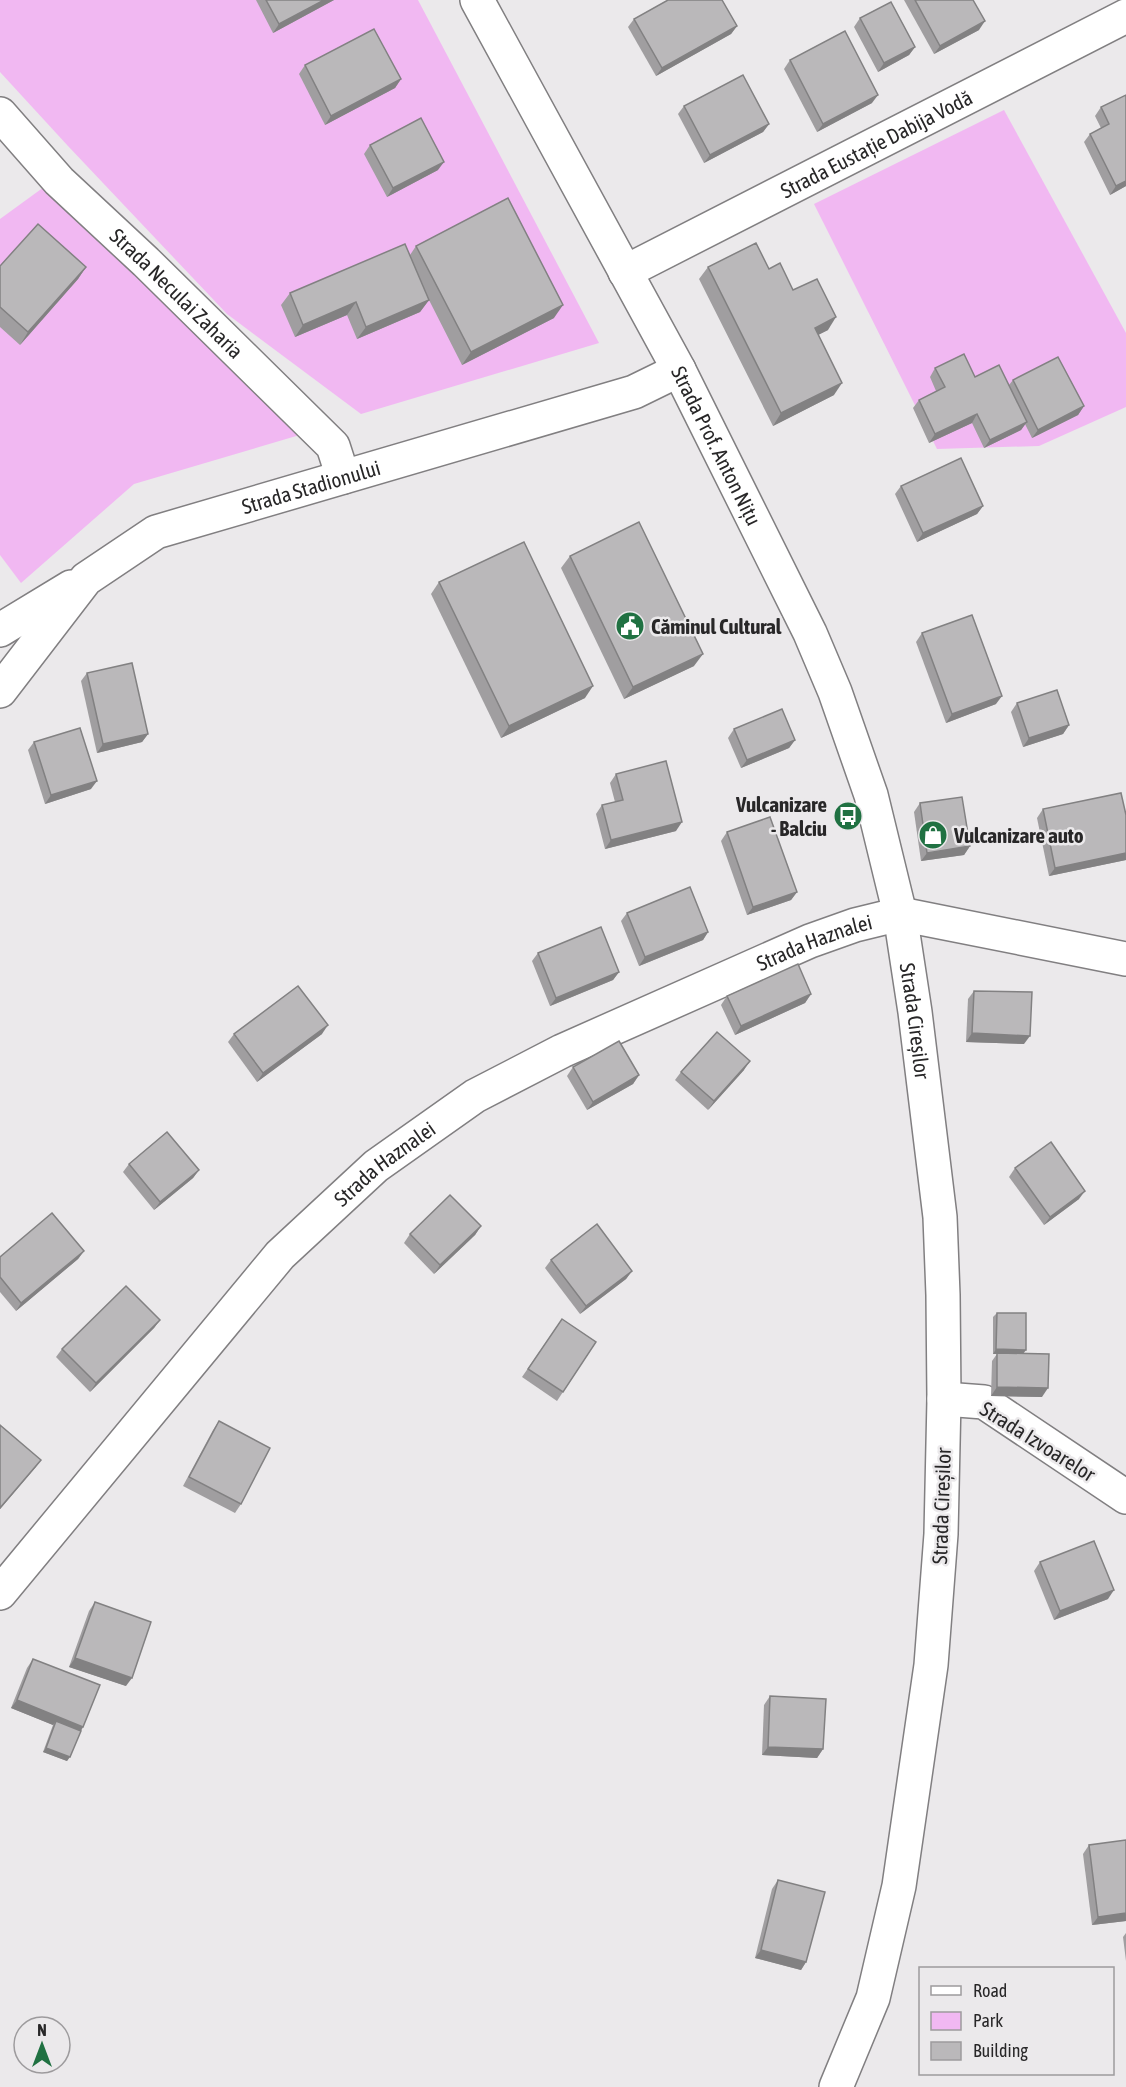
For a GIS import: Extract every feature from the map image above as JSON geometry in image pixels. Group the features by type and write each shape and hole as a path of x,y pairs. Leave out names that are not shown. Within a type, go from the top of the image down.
{"street":[{"name":"Strada Prof. Anton Nițu","path":"477,0 679,370 810,633 835,692 871,795 900,914"},
{"name":"Strada Eustație Dabija Vodă","path":"625,272 1126,16"},
{"name":"Strada Neculai Zaharia","path":"0,114 59,181 146,262 333,446 343,477"},
{"name":"Strada Stadionului","path":"0,691 86,579 156,532 634,392 679,370"},
{"path":"0,630 86,579"},
{"path":"900,914 1126,959"},
{"name":"Strada Cireșilor","path":"836,2087 873,1998 899,1886 931,1665 941,1534 944,1399 940,1217 915,1012 900,914"},
{"name":"Strada Haznalei","path":"0,1593 280,1255 376,1166 475,1096 562,1051 810,940 855,925 900,914"},
{"name":"Strada Izvoarelor","path":"944,1399 984,1402 1126,1497"}],"green space":[{"path":"0,0 418,0 599,343 361,414 227,314 0,72"},
{"path":"1004,110 1126,333 1126,407 1039,446 937,449 814,204"},
{"path":"44,187 303,434 134,484 21,583 0,555 0,219"}],"building":[{"path":"266,0 324,0 279,24"},
{"path":"668,0 722,0 737,26 662,68 634,19"},
{"path":"915,0 973,0 985,21 940,46"},
{"path":"891,2 915,47 884,63 860,18"},
{"path":"374,29 401,79 331,116 305,65"},
{"path":"845,31 878,95 823,124 790,60"},
{"path":"743,75 769,124 710,155 684,106"},
{"path":"1126,95 1126,181 1116,186 1090,134 1109,124 1101,107"},
{"path":"421,118 444,162 393,188 370,145"},
{"path":"508,198 563,305 471,352 416,246"},
{"path":"38,224 86,267 28,332 0,307 0,266"},
{"path":"756,243 769,269 780,263 793,290 817,279 836,317 815,328 842,383 781,413 708,267"},
{"path":"405,244 429,300 366,327 356,302 303,325 290,293"},
{"path":"964,354 975,377 999,365 1027,422 990,440 977,414 935,434 919,400 945,387 935,368"},
{"path":"1058,357 1084,406 1038,430 1013,380"},
{"path":"961,458 983,506 923,533 901,486"},
{"path":"639,522 703,654 633,687 570,556"},
{"path":"524,542 593,686 509,726 439,582"},
{"path":"972,615 1002,696 952,714 922,633"},
{"path":"132,663 148,734 103,744 87,673"},
{"path":"1057,690 1069,725 1029,738 1017,703"},
{"path":"782,709 795,740 747,760 734,729"},
{"path":"80,728 97,781 51,795 34,742"},
{"path":"666,761 682,822 611,840 602,805 623,800 616,774"},
{"path":"1121,793 1126,815 1126,853 1055,868 1043,809"},
{"path":"962,797 970,846 927,853 920,803"},
{"path":"770,817 797,892 753,907 727,832"},
{"path":"690,887 708,932 645,957 627,913"},
{"path":"601,927 619,972 556,998 538,953"},
{"path":"798,964 811,994 741,1026 727,996"},
{"path":"298,986 328,1025 263,1073 234,1034"},
{"path":"974,991 1032,992 1030,1036 972,1033"},
{"path":"717,1032 750,1061 714,1101 681,1072"},
{"path":"619,1041 639,1075 593,1102 573,1067"},
{"path":"167,1132 199,1170 160,1202 129,1164"},
{"path":"1051,1142 1085,1191 1050,1217 1015,1168"},
{"path":"450,1195 481,1226 440,1265 410,1234"},
{"path":"52,1213 84,1251 21,1303 0,1277 0,1257"},
{"path":"597,1224 632,1271 586,1306 551,1260"},
{"path":"126,1286 160,1320 96,1383 62,1349"},
{"path":"997,1313 1026,1313 1026,1350 996,1349"},
{"path":"562,1319 596,1342 563,1392 528,1369"},
{"path":"997,1353 1049,1354 1048,1388 997,1387"},
{"path":"219,1421 270,1448 241,1504 189,1477"},
{"path":"0,1425 41,1460 0,1508"},
{"path":"1094,1541 1114,1590 1060,1611 1040,1562"},
{"path":"95,1602 151,1622 132,1678 75,1658"},
{"path":"33,1659 100,1685 83,1727 17,1700"},
{"path":"770,1696 826,1699 823,1749 768,1747"},
{"path":"56,1721 81,1731 70,1757 46,1748"},
{"path":"1126,1840 1126,1913 1098,1917 1089,1845"},
{"path":"778,1880 825,1892 806,1962 761,1950"}],"place":[{"name":"Căminul Cultural","path":"630,626"},
{"name":"Vulcanizare - Balciu","path":"848,816"},
{"name":"Vulcanizare auto","path":"933,835"}]}
